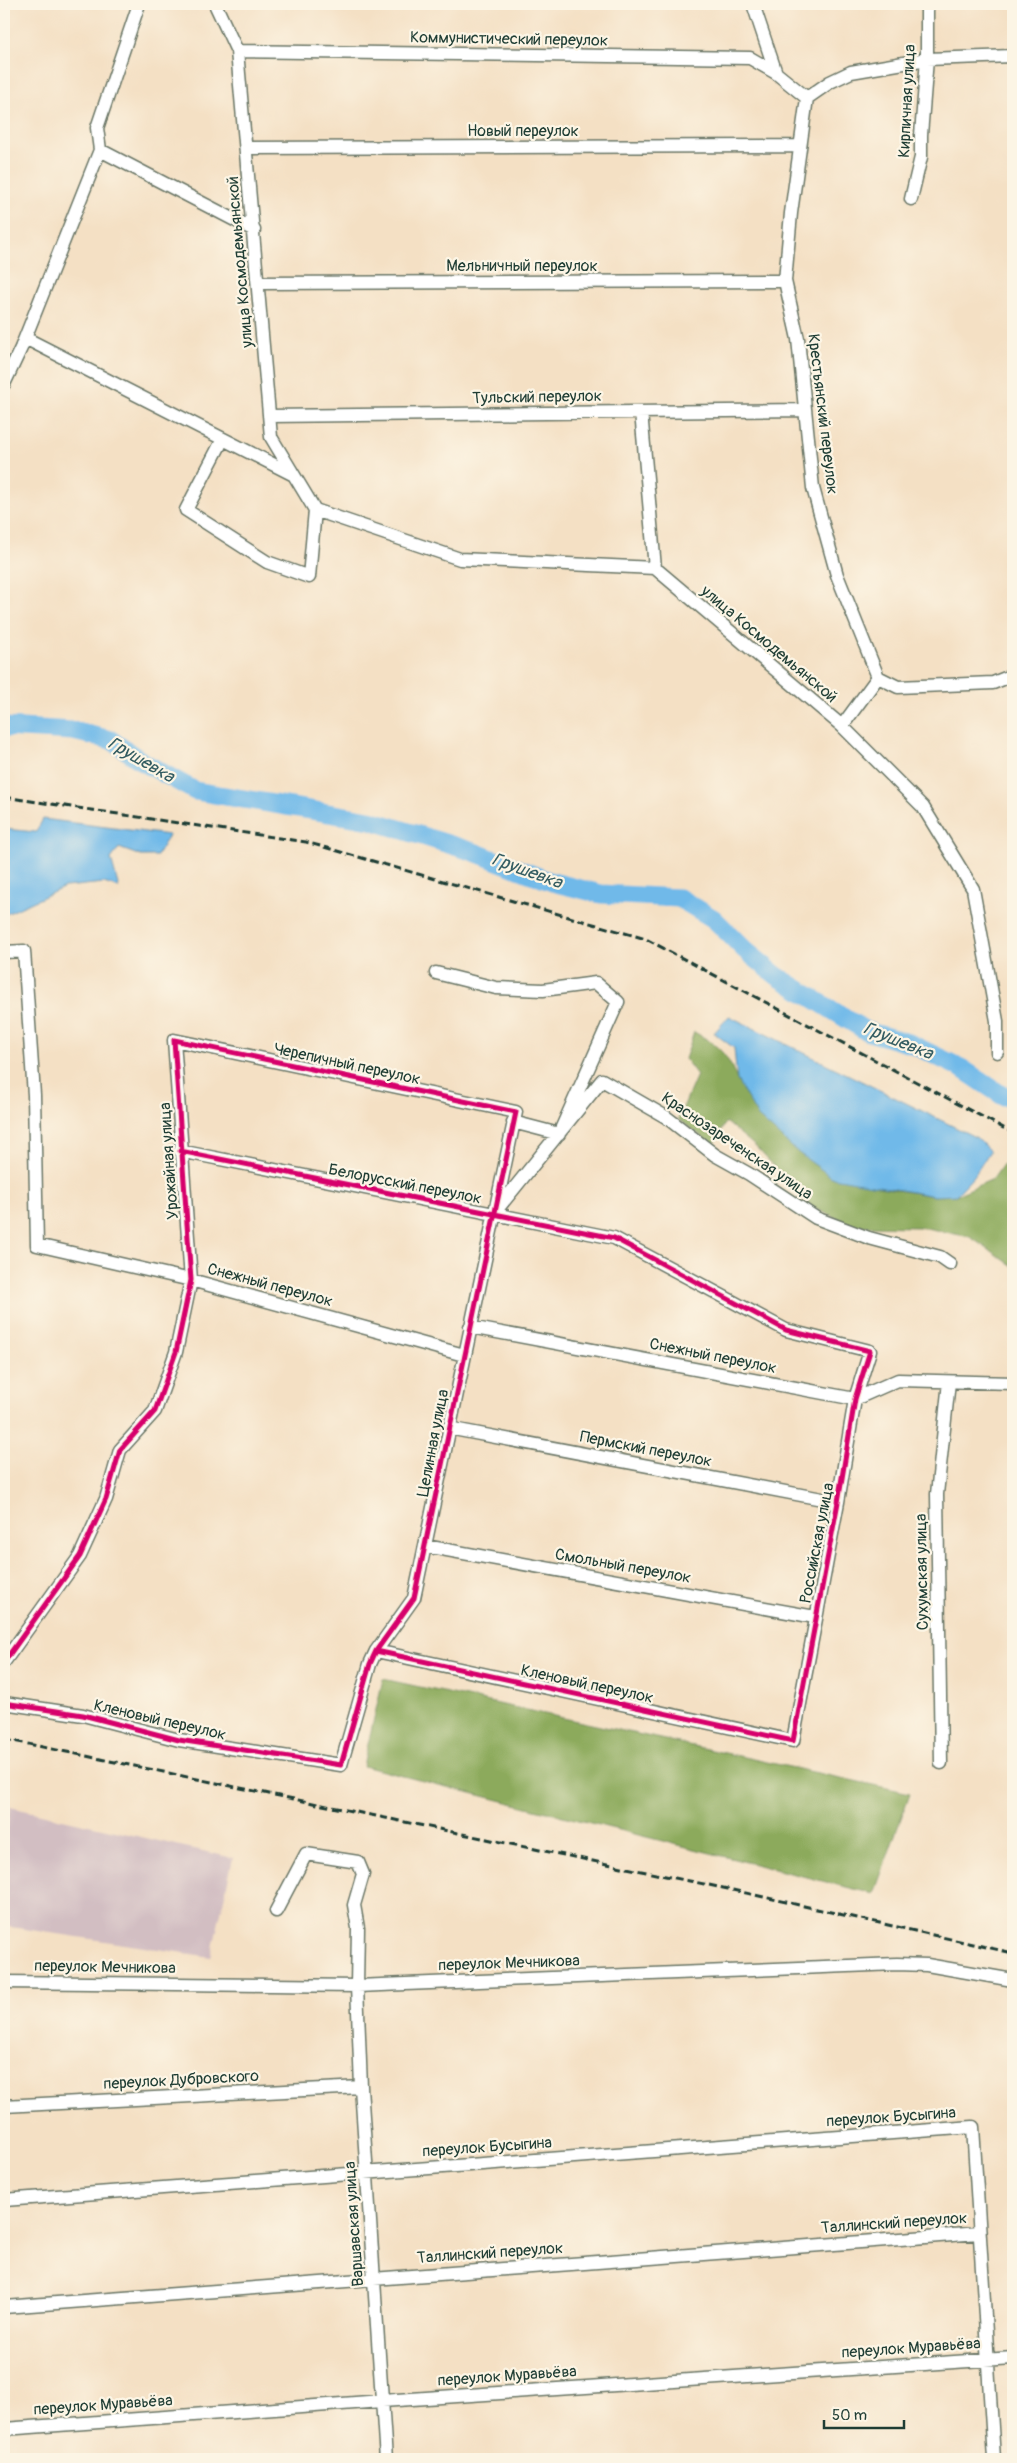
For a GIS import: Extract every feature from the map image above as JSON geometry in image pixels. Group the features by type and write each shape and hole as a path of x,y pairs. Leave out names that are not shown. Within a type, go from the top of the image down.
{"street":[{"path":"4,384 25,338 100,150 97,128 139,4"},
{"name":"улица Космодемьянской","path":"215,4 237,51 271,437 314,510"},
{"path":"753,4 776,73"},
{"name":"Кирпичная улица","path":"911,199 921,157 927,59 926,4"},
{"name":"Коммунистический переулок","path":"237,51 750,58 776,73 807,98"},
{"path":"807,98 830,82 851,72 927,59 1013,56"},
{"name":"Крестьянский переулок","path":"807,98 786,281 798,339 813,488 837,575 878,677"},
{"name":"Новый переулок","path":"247,148 800,146"},
{"path":"100,150 254,230"},
{"name":"Мельничный переулок","path":"258,283 786,281"},
{"path":"25,338 293,474"},
{"name":"Тульский переулок","path":"269,416 805,410"},
{"path":"223,439 186,510 267,562 309,577 314,510 460,559 655,568 641,412"},
{"name":"улица Космодемьянской","path":"655,568 842,726 923,807 973,888 997,1021 997,1052"},
{"path":"842,726 878,677 898,687 993,683 1013,674"},
{"name":"Снежный переулок","path":"4,952 24,950 34,1095 37,1245 191,1280 464,1355"},
{"name":"Краснозареченская улица","path":"436,973 496,988 543,990 596,983 618,1002 558,1134"},
{"name":"Черепичный переулок","path":"174,1040 514,1117"},
{"name":"Урожайная улица","path":"4,1662 80,1556 106,1499 120,1450 155,1411 176,1352 191,1280 180,1151 174,1040"},
{"name":"Краснозареченская улица","path":"493,1214 602,1080 666,1117 715,1155 749,1174 816,1218 869,1238 940,1256 950,1264"},
{"path":"514,1117 558,1134"},
{"name":"Целинная улица","path":"341,1765 370,1664 376,1651 414,1598 514,1117"},
{"name":"Белорусский переулок","path":"180,1151 614,1238 786,1330 870,1351"},
{"name":"Снежный переулок","path":"470,1327 855,1399"},
{"name":"Российская улица","path":"792,1741 838,1502 855,1399 870,1351"},
{"path":"855,1399 898,1380 1013,1383"},
{"name":"Сухумская улица","path":"941,1763 937,1494 949,1382"},
{"name":"Пермский переулок","path":"448,1428 838,1502"},
{"name":"Смольный переулок","path":"425,1546 815,1617"},
{"name":"Кленовый переулок","path":"376,1651 792,1741"},
{"name":"Кленовый переулок","path":"4,1703 83,1715 179,1740 341,1765"},
{"name":"Варшавская улица","path":"276,1912 306,1854 358,1862 363,1874 354,1905 358,1928 357,1986 361,2087 386,2459"},
{"name":"переулок Мечникова","path":"4,1982 357,1986 897,1964 927,1965 1013,1980"},
{"name":"переулок Дубровского","path":"4,2106 361,2087"},
{"name":"переулок Бусыгина","path":"4,2200 973,2127 978,2233"},
{"path":"978,2233 994,2459"},
{"name":"Таллинский переулок","path":"4,2307 978,2233"},
{"name":"переулок Муравьёва","path":"4,2429 1013,2358"}],"shaded area":[{"path":"10,1807 233,1858 211,1957 4,1926 4,1849"}],"green space":[{"path":"694,1032 710,1041 722,1052 737,1080 879,1187 934,1196 956,1195 993,1179 1004,1163 1013,1162 1013,1266 970,1237 921,1227 856,1226 813,1208 756,1147 726,1122 713,1145 678,1119 697,1075 685,1059"},
{"path":"383,1679 910,1793 874,1894 363,1766"}],"water":[{"path":"43,819 169,835 157,856 141,856 119,848 111,859 119,888 104,883 65,887 4,915 4,829 36,832"},
{"path":"729,1016 977,1138 990,1151 974,1176 956,1195 934,1196 833,1178 800,1154 758,1117 737,1080 734,1048 714,1033"}],"waterway":[{"name":"Грушевка","path":"4,727 73,731 111,740 143,762 195,791 370,820 474,852 552,882 601,894 679,898 714,919 745,950 777,976 866,1031 911,1044 961,1068 1003,1096 1013,1096"}],"railway":[{"path":"4,797 306,842 646,939 1013,1133"},
{"path":"4,1739 728,1889 1013,1953"}],"cycle path":[{"path":"4,1662 80,1556 106,1499 120,1450 155,1411 176,1352 191,1280 174,1040 516,1112 414,1598 376,1651 370,1664 341,1765 179,1740 83,1715 4,1703"},
{"path":"180,1151 614,1238 786,1330 870,1351 855,1399 838,1502 793,1741 376,1651"}]}
